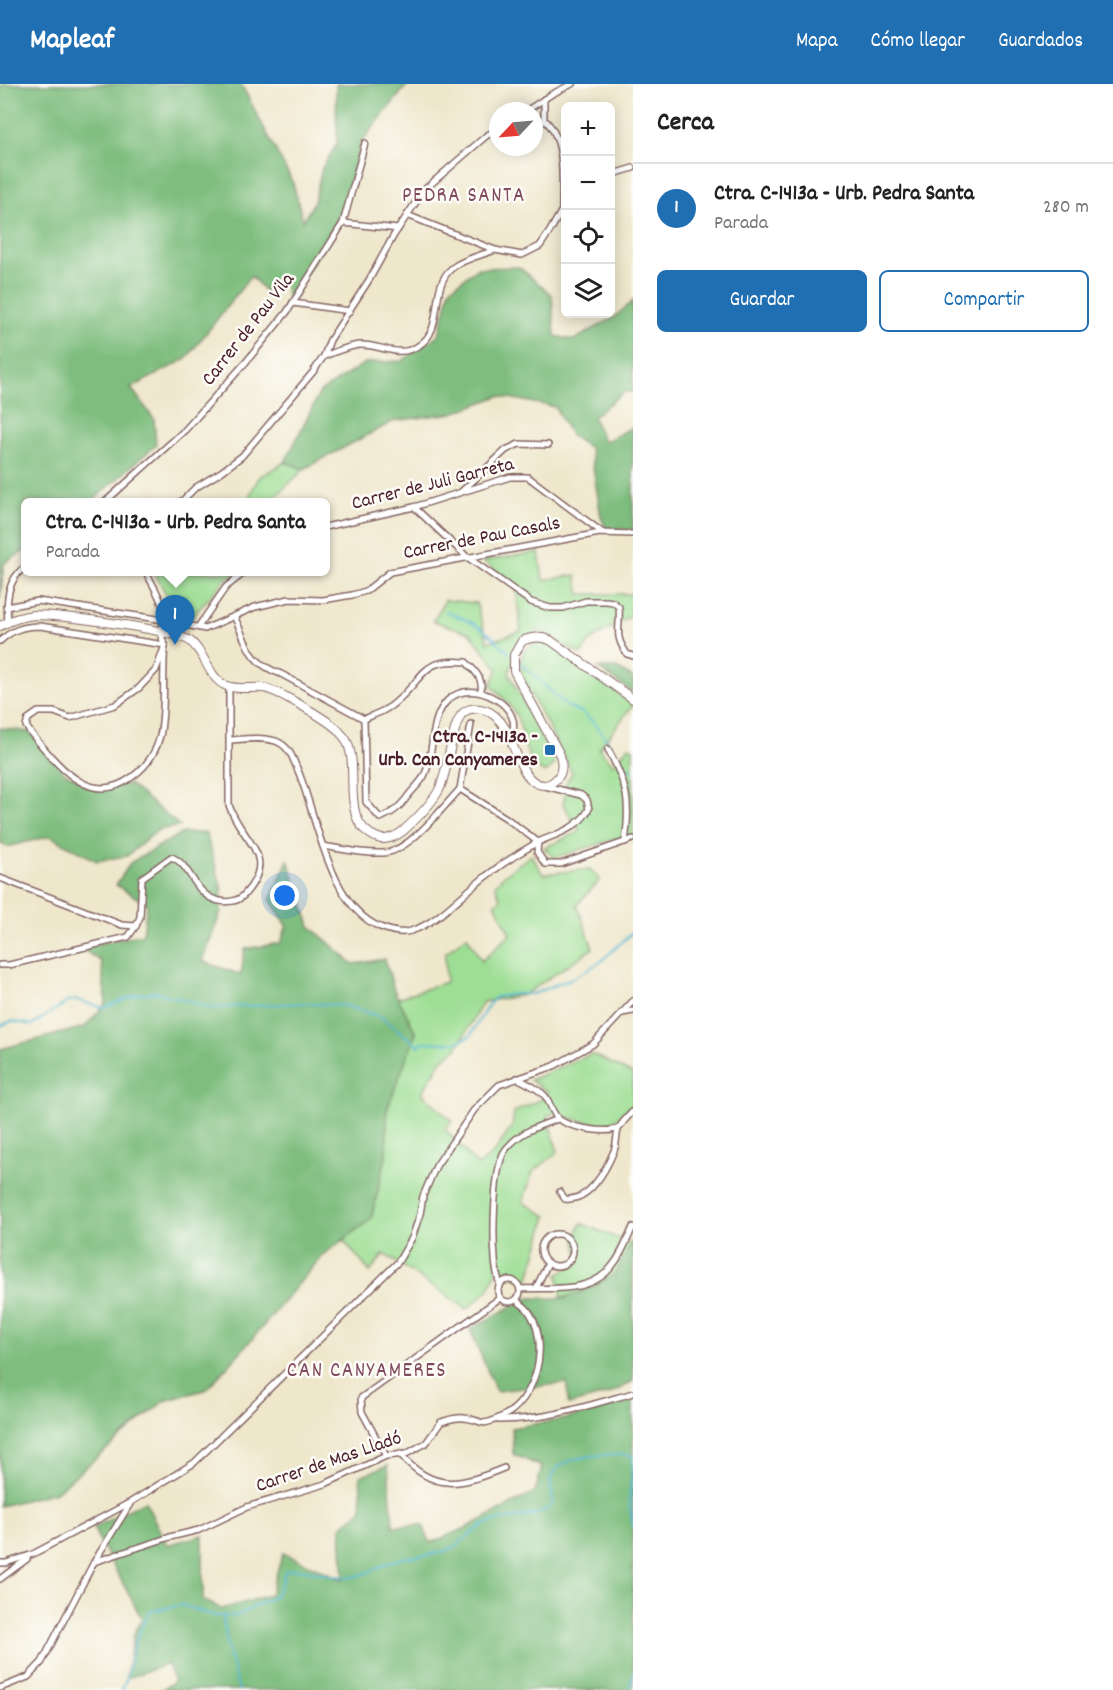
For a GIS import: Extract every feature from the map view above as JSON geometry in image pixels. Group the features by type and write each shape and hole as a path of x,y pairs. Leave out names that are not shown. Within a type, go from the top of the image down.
{"main road":[{"path":"4,624 26,616 42,615 177,635 198,648 219,681 229,687 262,688 275,691 335,727 346,740 351,756 352,800 359,820 369,834 381,839 397,835 411,824 439,790 450,757 456,727 462,714 476,708 489,712 501,722 510,736 525,774 531,780 544,785 551,784 558,777 561,770 560,755 514,671 514,655 522,642 535,637 550,640 633,699"}],"street":[{"path":"539,102 572,84"},
{"path":"543,99 544,120 552,128 557,139 561,163"},
{"path":"185,498 195,488 242,456 314,372 330,340 424,190 489,134"},
{"name":"Carrer de Pau Vila","path":"109,498 195,420 246,362 293,303 343,223 365,143"},
{"path":"615,173 633,168"},
{"path":"407,215 495,250 516,255 534,250 550,231 561,210"},
{"path":"343,223 398,229"},
{"path":"324,356 359,345 398,352 419,346 430,336 440,288 450,270 457,264 495,250"},
{"path":"293,303 350,311"},
{"path":"460,493 506,450 519,444 548,445"},
{"name":"Carrer de Juli Garreta","path":"330,526 414,507 510,477 528,477 603,533"},
{"path":"414,507 467,558 531,602 549,608 563,609 586,601 613,602 619,608 620,620 617,633 620,644 627,654 633,656"},
{"name":"Carrer de Pau Casals","path":"6,607 38,601 164,620 205,629 255,607 289,599 323,600 352,596 366,591 390,572 603,533 633,534"},
{"path":"4,624 11,582 21,570"},
{"path":"148,576 164,610 164,620 160,631 165,645 160,735 151,758 123,784 111,788 98,789 65,773 30,732 26,726 28,719 38,712 54,712 70,718 115,705 139,688 156,670 165,645 177,635 178,623"},
{"path":"198,627 225,587 240,576"},
{"path":"234,616 254,659 268,669 364,719 382,712 399,700 430,666 449,660 466,662 479,675 481,691"},
{"path":"0,641 9,633 21,628 40,626 165,645"},
{"path":"0,965 9,965 128,937 140,917 142,878 171,857 177,859 208,897 225,902 240,899 255,883 260,864 254,845 233,817 229,805 229,687"},
{"path":"364,719 366,802 380,818 397,810 425,775 440,710 449,699 467,691 481,691 508,711 514,723 514,730 510,736"},
{"path":"323,846 384,854 396,850 412,839 460,789 471,724"},
{"path":"230,740 257,738 279,742 290,753 330,867 345,894 358,912 370,923 395,932 408,932 424,927 504,861 584,818 589,809 587,800 581,795 544,785"},
{"path":"608,749 626,787 628,808 625,842"},
{"path":"558,777 559,786 564,792"},
{"path":"460,789 506,818 538,842"},
{"path":"538,842 537,852 544,864 561,864 633,839"},
{"path":"0,878 122,925 136,926"},
{"path":"0,1579 33,1554 130,1502 194,1463 398,1262 412,1238 423,1196 436,1166 474,1110 499,1085 554,1066 593,1044 633,1001"},
{"path":"621,1014 633,1011"},
{"path":"517,1078 545,1096 558,1119 571,1125 612,1131 619,1128 633,1111"},
{"path":"516,1300 506,1302 500,1298 498,1293 500,1286 495,1259 497,1172 505,1150 531,1128 558,1119"},
{"path":"560,1192 565,1199 571,1200 592,1188 601,1177 614,1152 619,1128"},
{"path":"500,1286 506,1281 512,1281 520,1289 573,1288 595,1282 613,1266 633,1227"},
{"path":"552,1235 565,1236 573,1245 574,1251 570,1260 560,1266 548,1263 541,1252 544,1241 552,1235"},
{"path":"536,1288 548,1263"},
{"path":"516,1300 520,1289"},
{"path":"386,1456 362,1412 361,1398 500,1298"},
{"path":"493,1420 502,1418 526,1398 538,1369 538,1335 528,1310 516,1300"},
{"path":"493,1420 526,1420 574,1410 633,1393"},
{"name":"Carrer de Mas Lladó","path":"94,1562 199,1530 247,1507 325,1484 386,1456 406,1454 426,1443 441,1422 465,1418 483,1424 493,1420"},
{"path":"400,1454 410,1466 445,1483 463,1483 504,1468"},
{"path":"0,1688 28,1677 42,1662 94,1562 130,1502"},
{"path":"0,1563 33,1554"}],"green space":[{"path":"3,84 241,84 293,183 303,221 314,202 322,168 337,144 336,84 408,84 362,141 338,223 289,300 283,282 267,293 251,276 186,359 131,388 154,419 156,445 96,498 21,498 21,553 4,563 0,599 0,89"},
{"path":"519,267 552,295 555,336 574,340 615,318 633,301 633,392 624,392 593,417 604,442 633,427 633,530 606,528 601,517 590,448 570,435 555,407 499,396 453,413 394,421 304,469 285,462 320,392 365,363 402,361 439,334 450,289 478,268"},
{"path":"285,462 304,469 274,498 248,498 259,477"},
{"path":"539,552 543,580 576,575 580,594 633,594 633,613 591,640 581,654 538,631 519,644 509,673 555,764 546,773 533,763 516,715 491,685 498,669 470,633 433,621 445,600 476,603 488,642 521,631 515,583 482,561"},
{"path":"156,576 231,576 192,617 176,612"},
{"path":"543,641 633,705 599,749 613,764 629,746 633,749 633,836 615,839 554,858 544,848 580,831 563,805 567,781 572,773 521,675 523,652 530,646"},
{"path":"598,668 617,668 633,678 633,693"},
{"path":"0,728 30,732 65,773 98,789 129,784 180,826 158,830 127,856 97,861 50,836 7,847 0,842"},
{"path":"182,833 206,833 222,889 221,912 202,961 241,975 245,949 281,943 287,925 270,900 288,860 310,926 353,964 385,959 394,990 416,1033 387,1109 386,1157 371,1219 323,1255 207,1389 164,1401 56,1492 0,1506 0,1049 85,1027 106,1003 101,961 80,948 143,934 147,904 116,885 131,862"},
{"path":"531,855 543,874 590,869 600,880 577,905 593,948 524,995 483,1002 457,1048 441,1061 422,1093 452,1121 445,1129 478,1166 495,1151 512,1127 514,1112 549,1096 546,1091 530,1080 592,1054 633,1074 633,1104 607,1126 564,1117 560,1111 547,1116 558,1152 533,1172 523,1202 547,1216 527,1284 499,1267 488,1290 467,1309 384,1254 370,1272 343,1240 371,1219 386,1157 387,1109 416,1033 398,998 446,982 445,953 467,936 482,961 510,934 495,903 501,900 495,885"},
{"path":"581,1223 631,1244 615,1274 590,1289 562,1298 558,1275 579,1260 575,1237"},
{"path":"633,1240 633,1381 612,1393 568,1405 567,1383 496,1391 470,1329 527,1298 565,1298 590,1288 615,1274"},
{"path":"633,1401 633,1690 161,1690 174,1682 168,1664 126,1678 134,1634 142,1619 93,1528 145,1501 167,1545 203,1535 203,1600 222,1609 270,1595 283,1553 344,1580 341,1527 362,1509 360,1476 388,1465 393,1526 423,1525 430,1543 466,1528 535,1492 542,1467 513,1454 512,1428 565,1419"}],"waterway":[{"path":"446,612 480,628 509,653"},
{"path":"517,660 567,706 583,713 596,725 625,766 633,772"},
{"path":"0,1026 12,1021 32,1025 69,1001 76,1000 104,1008 139,994 157,992 211,1008 303,1003 346,1006 381,1017 419,1046 422,1042 460,1041 470,1036 489,1004 496,997 533,994 575,977 599,963 633,932"},
{"path":"122,1690 137,1638 151,1611 181,1605 215,1616 236,1616 275,1596 285,1571 301,1570 352,1577 399,1559 442,1552 486,1524 533,1515 547,1509 553,1501 550,1486 552,1475 566,1463 601,1455 633,1456"},
{"path":"633,1459 629,1502 633,1526"},
{"path":"223,1617 228,1651 239,1690"},
{"path":"629,1690 633,1672"}],"place":[{"name":"Ctra. C-1413a - Urb. Pedra Santa","path":"175,645"},
{"name":"Ctra. C-1413a - Urb. Can Canyameres","path":"550,750"}],"district":[{"name":"PEDRA SANTA","path":"464,197"},
{"name":"CAN CANYAMERES","path":"367,1372"}]}
